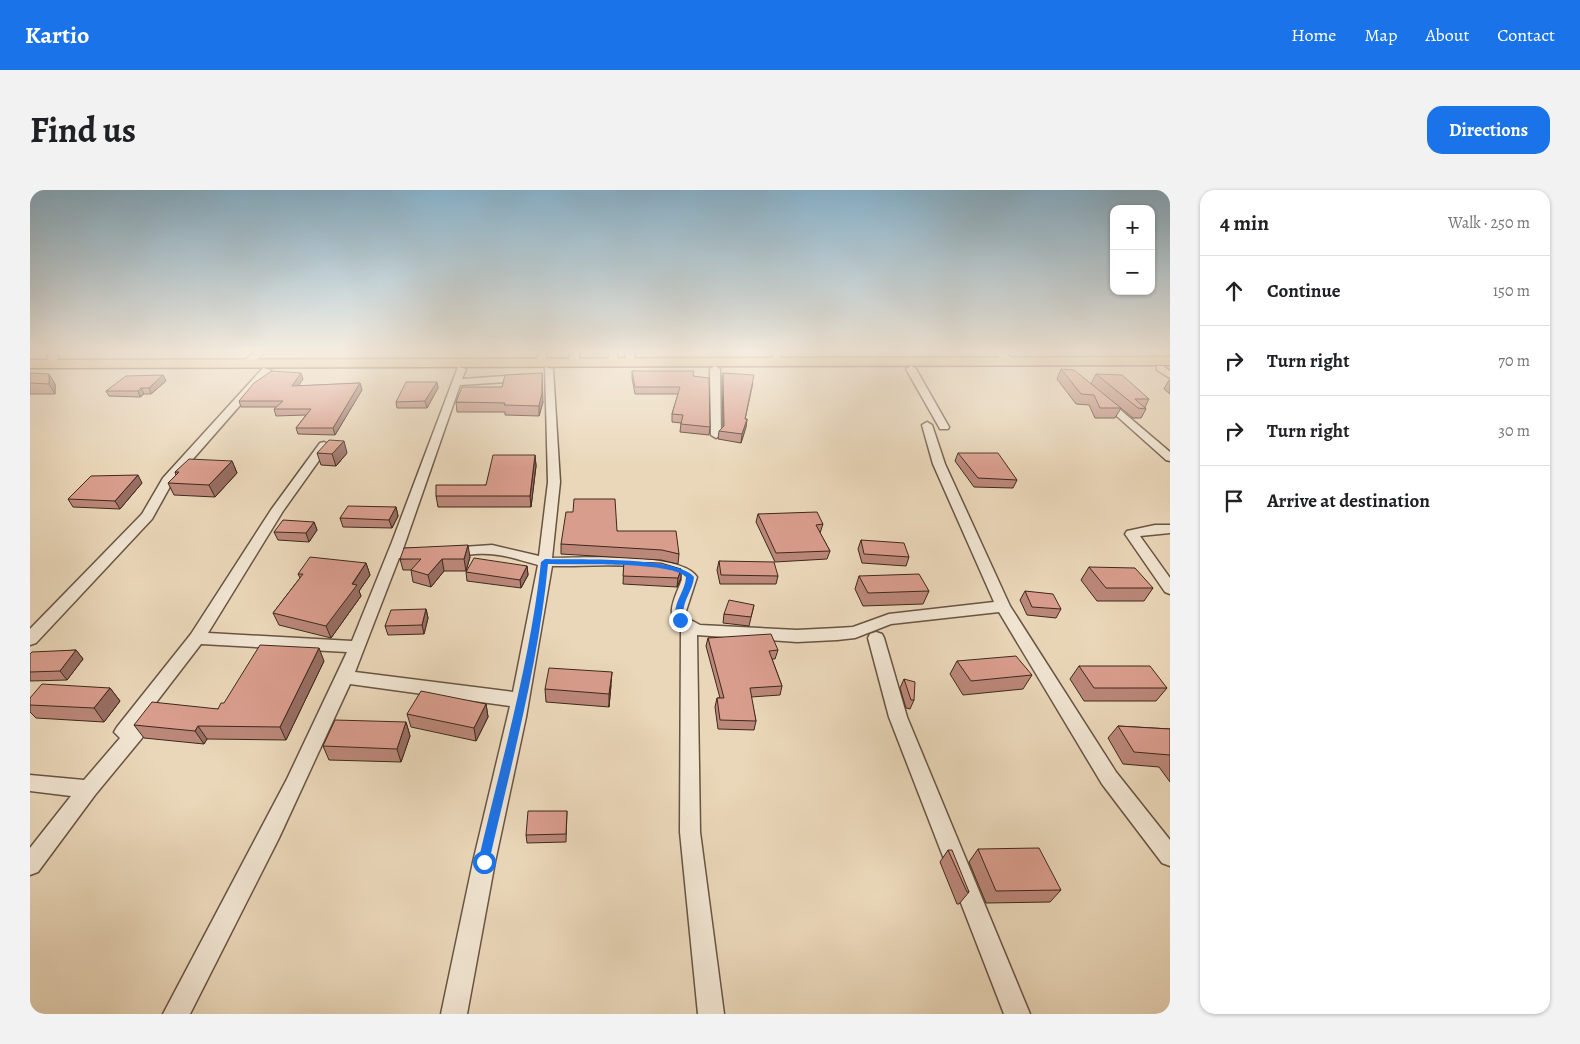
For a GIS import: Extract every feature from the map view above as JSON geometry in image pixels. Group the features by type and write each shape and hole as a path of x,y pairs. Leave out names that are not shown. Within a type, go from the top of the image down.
{"street":[{"path":"30,639 147,516 167,481 248,390"},
{"path":"176,1014 255,866 357,647 395,554 453,390"},
{"path":"454,1014 542,589 554,482 543,390"},
{"path":"715,390 716,435"},
{"path":"923,390 944,427"},
{"path":"1096,393 1170,458"},
{"path":"927,426 939,464 1003,606 1109,778 1170,856"},
{"path":"30,865 88,789 197,638 277,510 324,445"},
{"path":"1170,529 1155,529 1132,534 1170,589"},
{"path":"395,554 498,550 545,562 636,564 661,566 686,572 690,577 690,582 682,595 678,611 680,620 700,630 797,636 837,634 855,632 889,619 1003,606"},
{"path":"690,626 690,832 711,1014"},
{"path":"197,638 357,647"},
{"path":"876,638 898,717 1017,1014"},
{"path":"343,677 520,700"},
{"path":"30,783 88,789"}],"building":[{"path":"107,390 139,390 138,391"},
{"path":"248,390 356,390 333,428 296,428 311,409 274,409 283,401 239,401"},
{"path":"402,390 432,390 425,401 396,402"},
{"path":"461,390 542,390 539,406 456,402"},
{"path":"679,390 709,390 710,427 681,424 683,415 672,414"},
{"path":"723,390 751,390 745,419 747,419 742,434 719,431 724,426"},
{"path":"1078,390 1099,390 1121,408 1100,408 1094,395 1081,394"},
{"path":"1116,390 1139,390 1149,399 1135,399 1146,409 1138,408"},
{"path":"329,440 344,441 332,454 317,453"},
{"path":"958,453 998,453 1017,480 978,478"},
{"path":"493,455 535,455 530,496 436,496 436,485 486,485"},
{"path":"189,459 232,461 209,485 168,483 179,472 175,472"},
{"path":"138,475 115,501 68,499 91,476"},
{"path":"574,499 615,499 617,531 676,531 679,554 662,550 561,544 566,512 573,512"},
{"path":"348,506 396,507 389,520 340,518"},
{"path":"817,512 823,524 816,525 830,551 776,553 758,514"},
{"path":"283,520 314,522 306,533 274,532"},
{"path":"861,540 904,543 909,557 864,554"},
{"path":"468,545 464,559 442,559 428,575 411,570 421,559 400,559 404,548"},
{"path":"310,557 366,563 352,584 357,585 326,626 273,613 303,574 298,574"},
{"path":"474,558 527,566 520,580 466,572"},
{"path":"719,561 774,562 778,576 721,575"},
{"path":"624,562 661,563 681,569 678,578 623,576"},
{"path":"1089,567 1135,568 1153,588 1106,588"},
{"path":"919,574 929,591 868,593 859,576"},
{"path":"1025,591 1053,594 1061,609 1032,607"},
{"path":"729,600 754,605 751,617 724,614"},
{"path":"426,609 422,625 385,626 391,610"},
{"path":"771,634 778,650 769,651 782,686 750,688 756,721 720,720 717,698 724,698 708,638"},
{"path":"260,645 319,648 280,727 198,726 195,731 134,725 152,702 218,709 221,703 224,703"},
{"path":"76,650 60,671 30,672 30,654 32,652"},
{"path":"1016,656 1032,675 971,681 957,661"},
{"path":"1079,666 1150,666 1167,688 1094,688"},
{"path":"549,668 612,672 609,694 545,689"},
{"path":"904,679 915,682 914,700 911,700"},
{"path":"42,684 110,688 94,708 30,705 30,698"},
{"path":"421,691 486,704 474,728 407,714"},
{"path":"335,720 406,722 397,749 323,746"},
{"path":"1118,726 1170,729 1170,755 1134,752"},
{"path":"528,811 567,811 566,834 526,835"},
{"path":"1039,848 1061,890 996,891 978,849"},
{"path":"948,850 952,850 969,892 967,892"}],"route":[{"path":"484,862 517,717 542,589 545,562 636,564 661,566 686,572 690,577 690,582 682,595 678,611 680,620"}]}
